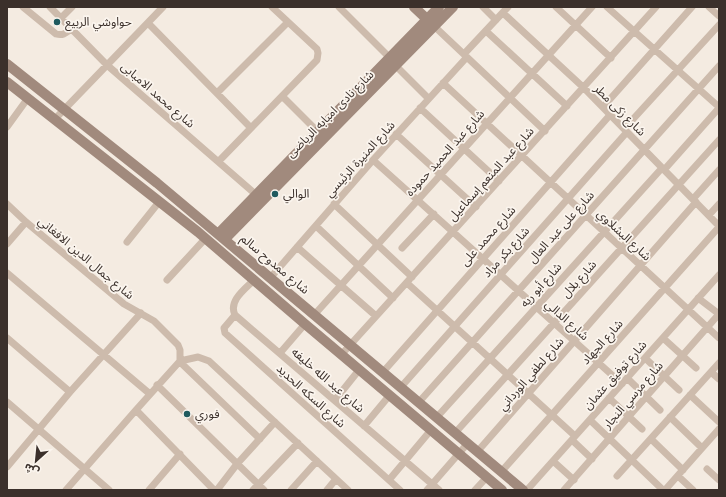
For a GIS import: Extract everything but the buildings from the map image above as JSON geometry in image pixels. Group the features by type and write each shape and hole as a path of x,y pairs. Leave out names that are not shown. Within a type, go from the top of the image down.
{"main road":[{"path":"414,7 431,23"},
{"name":"شارع نادى امبابه الرياضى","path":"431,23 439,7"},
{"name":"شارع نادى امبابه الرياضى","path":"222,236 431,23 453,7"},
{"name":"شارع نادى امبابه الرياضى","path":"260,197 318,132 393,62"},
{"name":"شارع ممدوح سالم","path":"7,64 222,236 523,490"},
{"path":"7,82 205,239 502,490"},
{"path":"148,193 157,183"}],"street":[{"path":"23,7 56,34 65,34 71,29"},
{"name":"شارع محمد الامبابى","path":"50,7 107,65 260,197"},
{"path":"61,18 72,7"},
{"path":"55,119 163,7"},
{"path":"219,161 314,63 318,57 317,49 272,7"},
{"path":"339,7 428,98"},
{"path":"483,7 496,20"},
{"name":"شارع المنيرة الرئيسي","path":"271,277 396,134 443,83 508,7"},
{"path":"556,7 611,58"},
{"name":"شارع عبد الحميد حموده","path":"315,314 592,7"},
{"path":"607,7 719,107"},
{"name":"شارع عبد المنعم إسماعيل","path":"341,355 656,7"},
{"path":"602,107 692,7"},
{"path":"709,7 719,16"},
{"name":"شارع زكى مطر","path":"503,13 584,88 719,226"},
{"path":"217,93 288,22"},
{"path":"148,23 251,128"},
{"path":"431,23 545,131"},
{"name":"شارع بكر مراد","path":"401,387 568,199 678,70 719,25"},
{"path":"486,31 567,106"},
{"name":"شارع على عبد العال","path":"419,402 719,66"},
{"name":"شارع البشلاوي","path":"443,83 719,338"},
{"path":"282,96 318,132"},
{"path":"7,127 28,98"},
{"name":"شارع أبو ريه","path":"437,417 719,107"},
{"path":"420,108 499,181"},
{"name":"شارع محمد على","path":"383,372 610,115"},
{"path":"396,134 476,207"},
{"name":"شارع بلال","path":"456,433 719,140"},
{"name":"شارع الدالي","path":"373,160 598,363 646,397 660,410"},
{"name":"شارع لطفي الورداني","path":"477,452 641,265 719,170"},
{"path":"127,242 159,202"},
{"name":"شارع جمال الدين الافغاني","path":"7,204 26,222 124,304 154,321 178,344 180,350 180,361"},
{"path":"334,204 378,244 437,310 552,415 592,458"},
{"path":"709,215 719,204"},
{"path":"402,248 434,214"},
{"path":"7,244 26,222"},
{"path":"316,226 393,298"},
{"name":"شارع الجهاد","path":"501,472 719,226"},
{"path":"167,280 205,239"},
{"path":"297,247 376,316"},
{"path":"7,273 150,394"},
{"name":"شارع توفيق عثمان","path":"527,490 719,276"},
{"path":"235,315 233,309 234,302 254,280"},
{"path":"698,298 719,314"},
{"path":"7,467 70,392 141,313"},
{"name":"شارع مرسي النجار","path":"564,490 719,314"},
{"name":"شارع عبد الله خليفه","path":"235,315 439,490"},
{"name":"شارع السكه الحديد","path":"235,315 224,328 225,333 400,490"},
{"path":"280,353 305,324"},
{"path":"7,338 70,392"},
{"path":"663,338 696,368"},
{"path":"66,490 157,385 180,361 194,357 206,358 348,490"},
{"path":"645,358 679,390"},
{"path":"180,361 260,439"},
{"path":"617,476 719,363"},
{"path":"335,400 360,370"},
{"path":"711,372 719,379"},
{"path":"157,385 238,464 256,487 264,490"},
{"path":"690,395 719,422"},
{"path":"364,426 389,396"},
{"path":"609,398 642,429"},
{"path":"7,402 109,490"},
{"path":"136,410 214,490"},
{"path":"670,417 702,448"},
{"path":"590,420 664,490 719,429"},
{"path":"217,490 275,422"},
{"path":"389,480 431,430"},
{"path":"651,439 683,470"},
{"path":"256,487 298,443"},
{"path":"427,490 468,443"},
{"path":"149,490 180,454"},
{"path":"291,490 317,461"},
{"path":"553,461 574,480"},
{"path":"707,469 719,480"},
{"path":"678,476 693,490"},
{"path":"475,490 487,477"},
{"path":"327,490 336,479"}],"place":[{"name":"حواوشي الربيع","path":"57,22"},
{"name":"الوالي","path":"275,194"},
{"name":"فوري","path":"187,414"}]}
